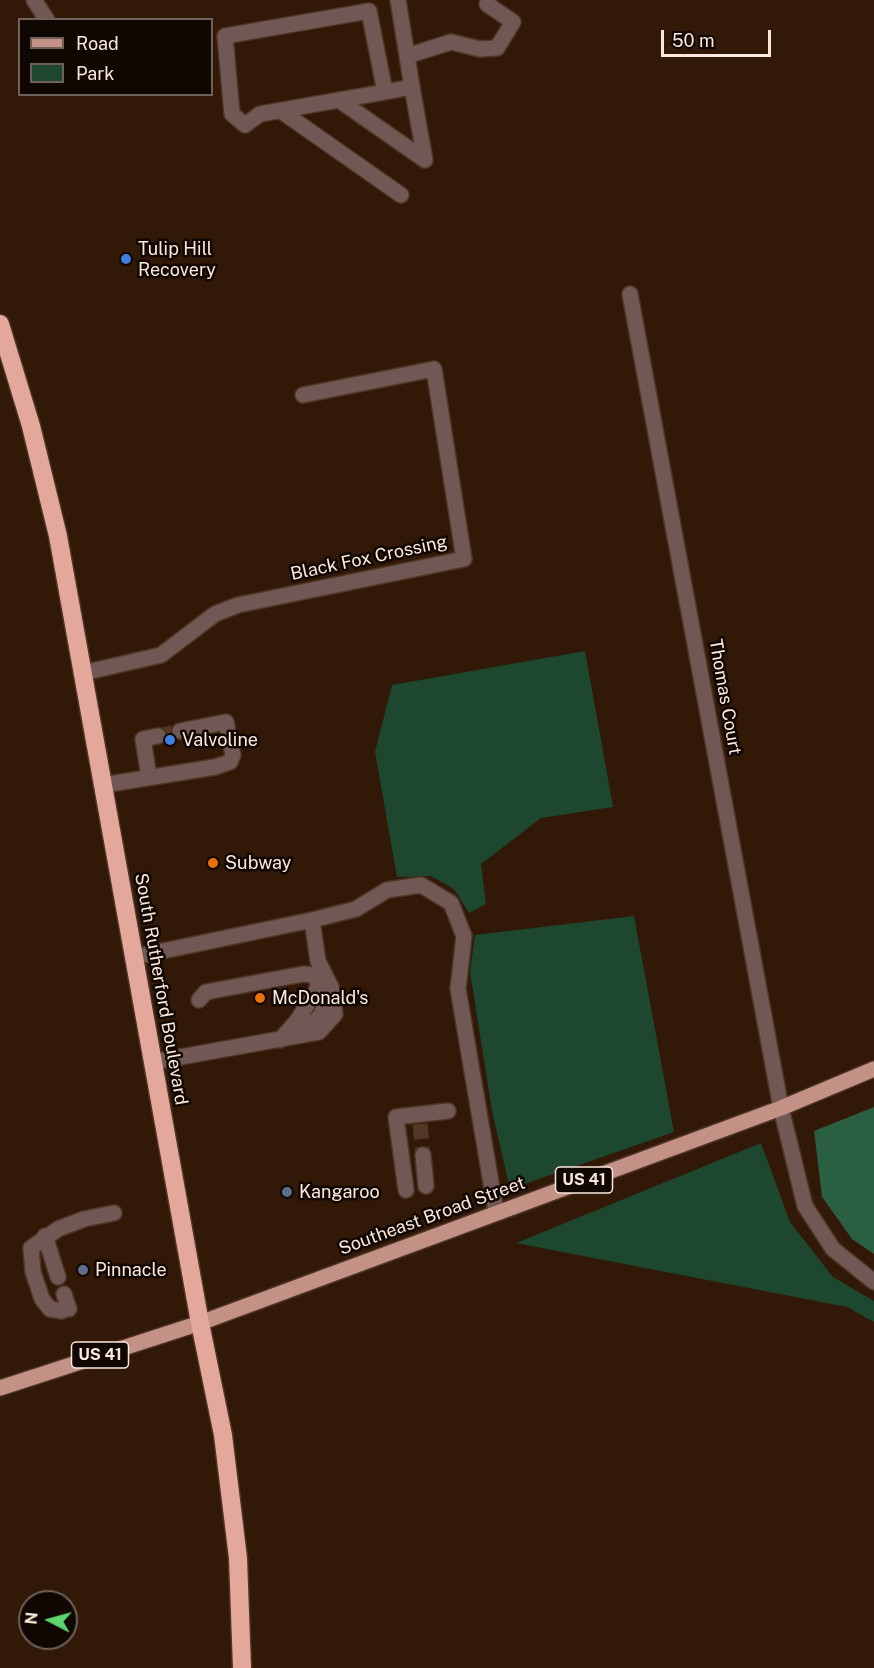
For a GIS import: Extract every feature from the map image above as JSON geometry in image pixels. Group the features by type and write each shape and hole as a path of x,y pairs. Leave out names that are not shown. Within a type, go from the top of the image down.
{"highway":[{"name":"South Rutherford Boulevard","path":"0,324 31,426 58,536 200,1323 223,1435 238,1558 242,1668"}],"main road":[{"name":"Southeast Broad Street","path":"0,1388 200,1323 781,1108 874,1069"}],"street":[{"path":"34,0 45,18"},
{"path":"339,100 425,160 398,0"},
{"path":"407,56 451,42 480,50 497,48 513,22 487,4"},
{"path":"385,92 369,11 225,36 232,114 245,125 260,114 281,111 339,100 385,92 412,87"},
{"path":"281,111 401,195"},
{"name":"Thomas Court","path":"630,294 781,1108 805,1206 833,1250 874,1282"},
{"name":"Black Fox Crossing","path":"83,673 161,655 215,614 238,605 464,559 434,369 303,395"},
{"path":"103,784 215,767 230,762 233,755 226,722 180,732"},
{"path":"149,777 143,738 158,736"},
{"path":"135,957 356,909 387,890 421,885 450,903 464,936 459,989 496,1212"},
{"path":"153,1062 206,1047 284,1039 319,1032 335,1014 331,987 314,963 312,920"},
{"path":"200,1000 206,992 303,974 314,975 318,988 284,1039"},
{"path":"406,1190 396,1117 419,1119 448,1111"},
{"path":"423,1155 426,1186"},
{"path":"64,1293 66,1310 50,1309 42,1299 33,1272 31,1248 58,1229 84,1219 114,1213"},
{"path":"45,1236 58,1277"}],"green space":[{"path":"585,651 613,807 541,818 481,864 486,904 469,913 454,889 431,876 397,877 375,752 392,685"},
{"path":"634,916 674,1132 510,1189 492,1111 470,972 475,935"},
{"path":"874,1107 874,1254 852,1239 822,1197 814,1131"},
{"path":"761,1143 790,1222 833,1277 874,1301 874,1322 847,1307 516,1243"}],"tunnel":[{"path":"158,736 180,731"},
{"path":"420,1124 423,1155"}],"place":[{"name":"Tulip Hill Recovery","path":"126,259"},
{"name":"Valvoline","path":"170,740"},
{"name":"Subway","path":"213,863"},
{"name":"McDonald's","path":"260,998"},
{"name":"Kangaroo","path":"287,1192"},
{"name":"Pinnacle","path":"83,1270"}]}
